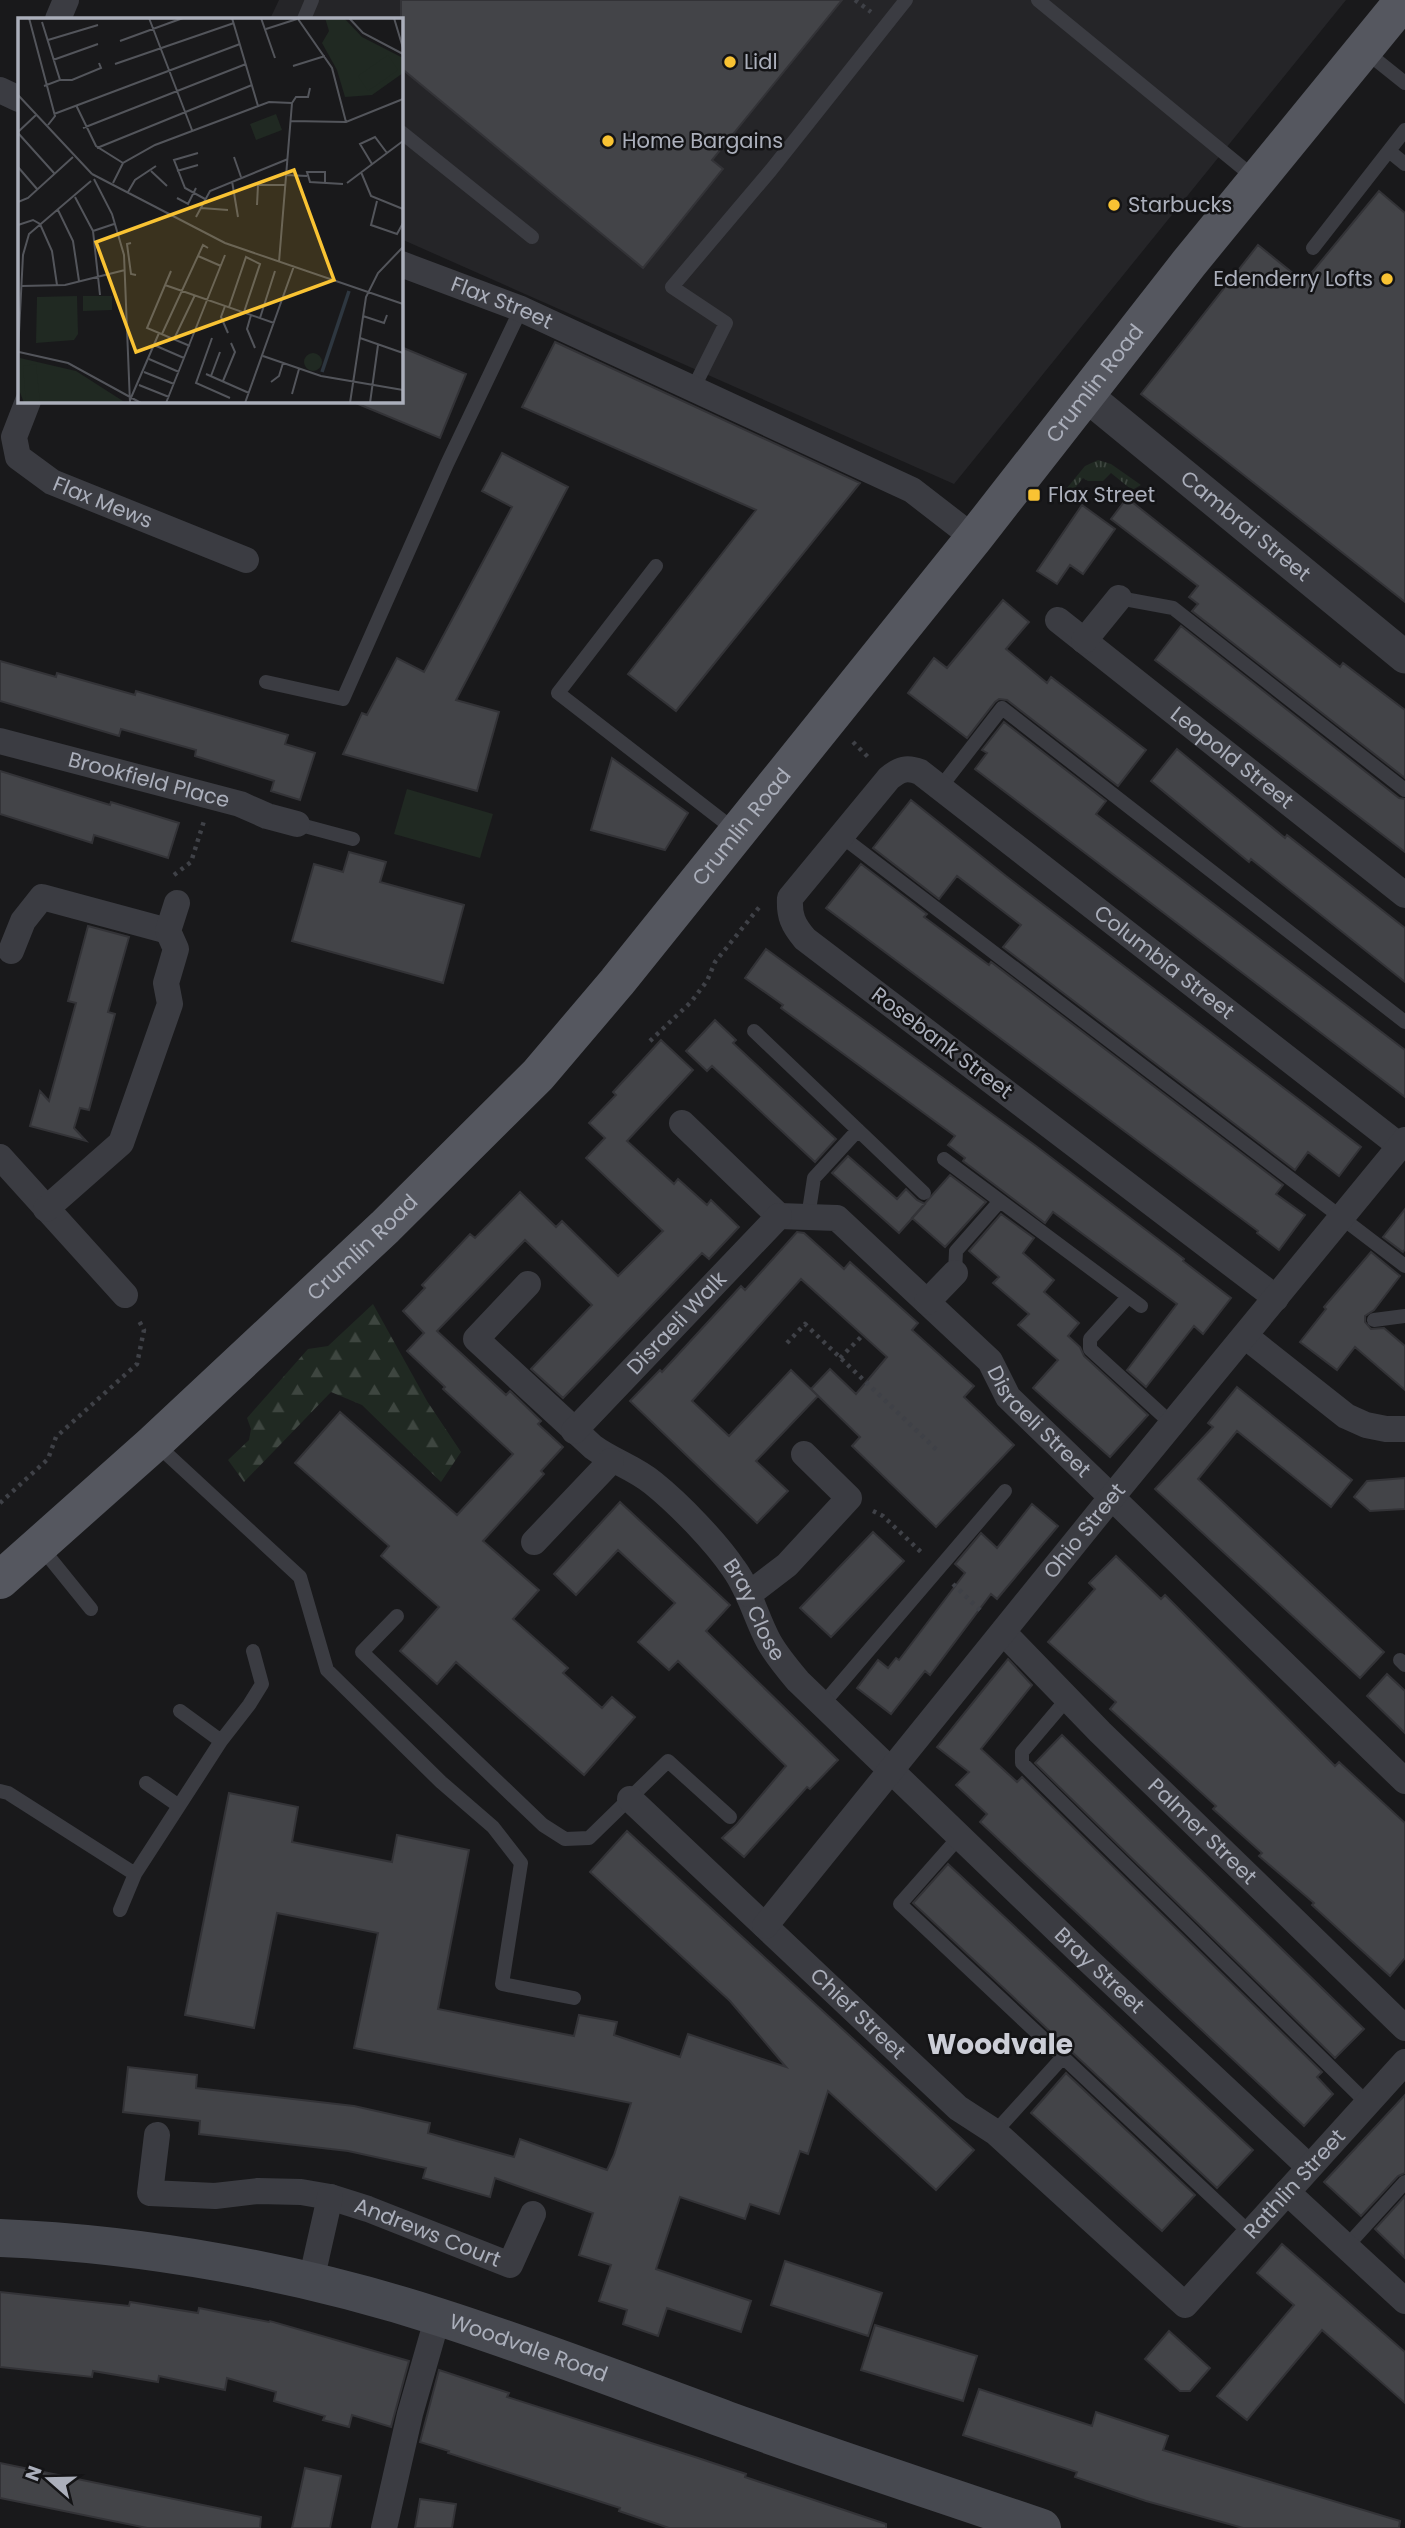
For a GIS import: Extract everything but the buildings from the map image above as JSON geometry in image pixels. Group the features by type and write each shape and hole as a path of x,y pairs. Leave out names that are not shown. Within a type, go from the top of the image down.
{"main road":[{"name":"Crumlin Road","path":"0,1580 154,1443 385,1227 538,1075 617,982 1257,180 1404,0"},
{"name":"Woodvale Road","path":"0,2238 122,2249 258,2269 438,2316 795,2445 1042,2528"}],"street":[{"path":"58,18 66,0"},
{"path":"0,90 18,99"},
{"name":"Flax Street","path":"402,264 521,309 912,490 974,538"},
{"name":"Cambrai Street","path":"1087,396 1405,657"},
{"name":"Flax Mews","path":"28,402 14,437 18,457 52,482 246,560"},
{"path":"1084,641 1119,598"},
{"name":"Leopold Street","path":"1058,620 1405,895"},
{"name":"Brookfield Place","path":"0,741 211,796 297,824"},
{"name":"Rosebank Street","path":"935,783 909,768 897,771 790,898 789,913 794,926 805,939 1276,1298"},
{"name":"Columbia Street","path":"935,783 1402,1143"},
{"path":"11,951 23,921 42,897 168,931"},
{"path":"46,1209 121,1143 170,1004 166,983 176,948 168,931 177,903"},
{"path":"682,1123 779,1216"},
{"name":"Ohio Street","path":"765,1926 1402,1143"},
{"path":"0,1157 125,1295"},
{"name":"Disraeli Street","path":"779,1216 837,1218 990,1361 1009,1396 1405,1781"},
{"name":"Disraeli Walk","path":"574,1431 779,1216"},
{"path":"927,1302 955,1273"},
{"name":"Bray Close","path":"528,1284 476,1339 574,1431 611,1461 652,1482 719,1549 748,1594 769,1642 783,1664 891,1770"},
{"path":"1245,1336 1346,1416 1366,1425 1405,1429"},
{"path":"748,1594 787,1565 849,1498 804,1454"},
{"path":"534,1542 611,1461"},
{"name":"Palmer Street","path":"1003,1632 1068,1699 1405,2028"},
{"name":"Bray Street","path":"891,1770 1089,1961 1309,2167"},
{"name":"Chief Street","path":"630,1799 958,2108 995,2132 1185,2305"},
{"name":"Rathlin Street","path":"1185,2305 1405,2062"},
{"name":"Andrews Court","path":"157,2136 150,2193 215,2196 258,2191 301,2192 330,2197 368,2209 510,2265 533,2214"},
{"path":"1287,2192 1405,2301"},
{"name":"Andrews Court","path":"311,2281 330,2197"},
{"path":"384,2528 410,2414 438,2316"}],"lane":[{"path":"304,18 312,0"},
{"path":"694,388 726,323 672,287 771,170 906,0"},
{"path":"1038,0 1257,180"},
{"path":"1364,50 1405,83"},
{"path":"1313,248 1405,130"},
{"path":"402,133 532,237"},
{"path":"1389,151 1405,164"},
{"path":"266,682 343,699 447,464 521,309"},
{"path":"656,566 558,693 737,831"},
{"path":"1119,598 1173,608 1405,790"},
{"path":"935,783 1002,708 1405,1022"},
{"path":"297,824 354,839"},
{"path":"841,836 1405,1266"},
{"path":"754,1031 924,1192"},
{"path":"808,1216 814,1178 858,1130"},
{"path":"944,1159 1141,1306"},
{"path":"955,1273 956,1251 1000,1201"},
{"path":"1128,1297 1090,1339 1090,1349 1172,1424"},
{"path":"1374,1320 1405,1316"},
{"path":"154,1443 300,1577 327,1670 441,1782 493,1827 522,1863 502,1984 574,1998"},
{"path":"822,1705 1005,1491"},
{"path":"39,1545 92,1609"},
{"path":"397,1616 362,1652 543,1825 565,1839 589,1838 668,1761 730,1817"},
{"path":"120,1910 135,1874 221,1741 262,1684 253,1651"},
{"path":"1068,1699 1022,1752 1022,1763 1367,2104"},
{"path":"180,1711 221,1741"},
{"path":"146,1783 179,1806"},
{"path":"0,1791 8,1793 135,1874"},
{"path":"960,1836 900,1904 1249,2232"},
{"path":"995,2132 1063,2057"},
{"path":"1346,2247 1405,2182"}],"path":[{"path":"849,739 871,760"},
{"path":"177,903 172,884 173,875 191,862 211,796"},
{"path":"0,1503 48,1459 56,1437 137,1364 144,1330 125,1295"},
{"path":"787,1343 805,1324 939,1452"},
{"path":"840,1358 863,1335"}],"shaded area":[{"path":"279,0 1346,0 954,484 402,239 402,18 270,18"}],"green space":[{"path":"1098,460 1111,464 1141,485 1132,490 1111,473 1103,481 1088,481 1083,478 1068,497 1062,494 1085,466"},
{"path":"407,789 493,814 480,858 394,834"},
{"path":"373,1304 427,1401 461,1452 441,1482 362,1405 331,1392 244,1482 228,1460 249,1440 251,1429 247,1418 308,1349 328,1346"}],"place":[{"name":"Lidl","path":"730,62"},
{"name":"Home Bargains","path":"608,141"},
{"name":"Starbucks","path":"1114,205"},
{"name":"Edenderry Lofts","path":"1387,279"},
{"name":"Flax Street","path":"1034,495"}],"district":[{"name":"Woodvale","path":"1000,2044"}]}
